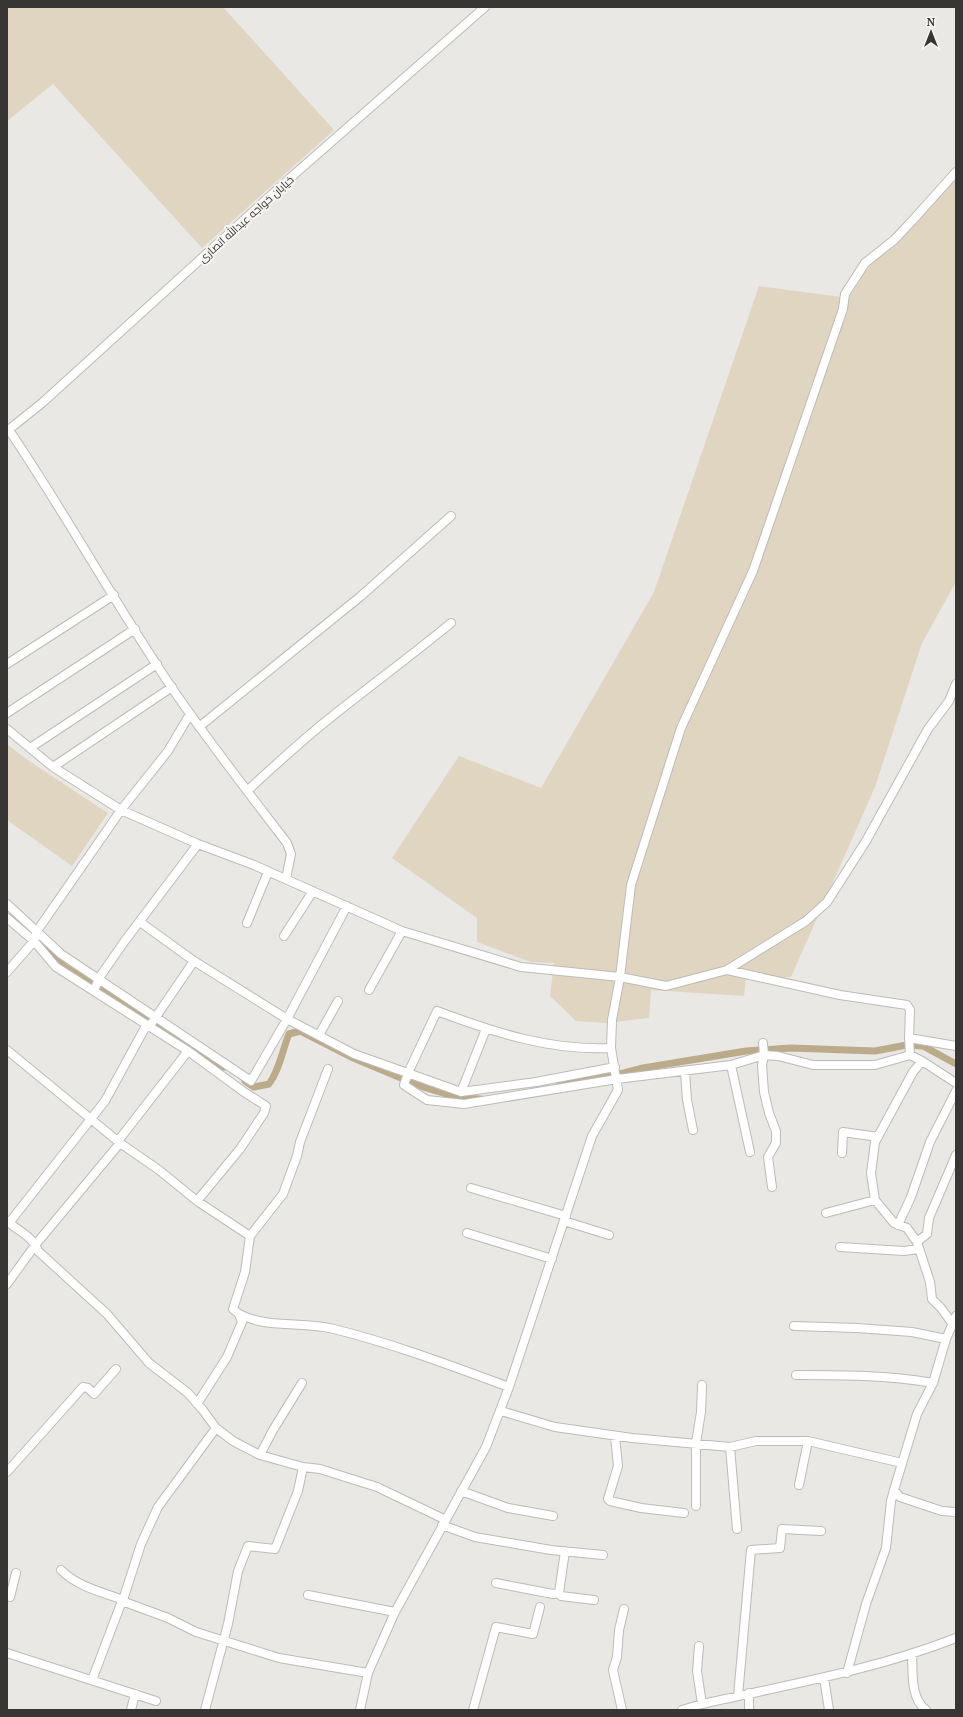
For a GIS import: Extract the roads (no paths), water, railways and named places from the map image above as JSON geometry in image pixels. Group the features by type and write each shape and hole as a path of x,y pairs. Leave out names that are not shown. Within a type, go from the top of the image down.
{"street":[{"name":"خیابان خواجه عبدالله انصاری","path":"8,431 42,403 295,174 485,7"},
{"path":"360,1710 368,1673 395,1612 486,1447 501,1411 592,1136 618,1090 611,1048 612,1020 620,977 631,885 681,728 753,571 843,309 845,294 865,263 894,240 956,172"},
{"path":"8,431 43,480 135,630 190,714 287,843 290,854 286,879"},
{"path":"199,727 361,596 451,516"},
{"path":"7,664 114,595"},
{"path":"247,791 330,718 451,623"},
{"path":"7,713 135,630"},
{"path":"30,748 157,664"},
{"path":"7,729 53,767 121,810 198,844 286,879 402,931 521,967 620,977 666,986 727,970 806,921 827,902 866,841 928,729 949,701 956,684"},
{"path":"53,767 172,687"},
{"path":"7,972 34,941 37,931 121,810 168,751 190,714"},
{"path":"94,991 99,978 124,942 198,844"},
{"path":"247,923 268,872"},
{"path":"284,936 312,891"},
{"path":"7,904 61,954 251,1081"},
{"path":"244,1092 287,1019 347,906"},
{"path":"7,918 34,941 56,967 188,1051 244,1092 266,1106 264,1113 240,1149 197,1201"},
{"path":"140,922 194,961 287,1019 354,1054 461,1092 536,1082 615,1067"},
{"path":"369,990 402,931"},
{"path":"194,961 156,1017 147,1026 105,1101 8,1222 30,1238 36,1244 38,1250 107,1314 149,1362 188,1393 216,1428 233,1441 260,1455 303,1467 320,1469 377,1487 476,1537 551,1550 603,1555"},
{"path":"727,970 840,995 907,1005 910,1010 910,1056"},
{"path":"319,1035 338,1001"},
{"path":"611,1048 559,1047 486,1029 437,1011 408,1073 404,1085 427,1100 464,1104 617,1079 731,1065 764,1055 778,1056 813,1065 874,1065 910,1056 922,1061 956,1083"},
{"path":"461,1092 486,1029"},
{"path":"909,1038 956,1046"},
{"path":"763,1043 764,1055 762,1065 764,1092 769,1113 776,1131 776,1143 768,1157 772,1187"},
{"path":"7,1050 119,1142 159,1170 197,1201 250,1236"},
{"path":"7,1284 36,1244 119,1142 188,1051"},
{"path":"847,1673 866,1604 886,1548 890,1501 917,1414 933,1383 946,1339 954,1320 932,1299 930,1282 918,1245 907,1228 894,1223 876,1200 871,1172 875,1142 913,1072 922,1061"},
{"path":"731,1065 750,1152"},
{"path":"328,1069 300,1142 297,1156 283,1194 250,1236 245,1272 233,1309 239,1314 257,1321 332,1329 439,1362 510,1387"},
{"path":"685,1071 687,1100 693,1130"},
{"path":"898,1225 911,1198 930,1142 956,1091"},
{"path":"842,1153 844,1132 878,1137"},
{"path":"840,1247 904,1251 918,1245 927,1234 929,1218 956,1155"},
{"path":"471,1188 609,1235"},
{"path":"826,1212 876,1200"},
{"path":"467,1233 552,1259"},
{"path":"197,1404 227,1357 242,1322 239,1314"},
{"path":"794,1326 857,1328 912,1332 946,1339"},
{"path":"7,1472 83,1387 88,1388 94,1394 116,1369"},
{"path":"796,1375 902,1377 933,1383"},
{"path":"260,1455 302,1383"},
{"path":"696,1506 696,1443 701,1412 702,1385"},
{"path":"501,1411 555,1427 615,1436 730,1446 756,1441 808,1441 902,1463"},
{"path":"92,1680 123,1601 141,1544 158,1507 216,1428"},
{"path":"615,1436 618,1466 608,1499 610,1501 641,1508 684,1513"},
{"path":"799,1484 808,1441"},
{"path":"730,1446 737,1529"},
{"path":"207,1709 228,1624 238,1571 248,1546 275,1549 298,1491 303,1467"},
{"path":"894,1490 900,1498 942,1510 956,1512"},
{"path":"461,1491 508,1508 553,1516"},
{"path":"738,1696 751,1550 780,1548 782,1529 822,1531"},
{"path":"559,1593 565,1551"},
{"path":"61,1570 69,1578 168,1618 196,1632 279,1658 368,1673"},
{"path":"7,1595 10,1597 16,1573"},
{"path":"496,1583 553,1594 559,1593 561,1596 594,1600"},
{"path":"308,1595 395,1612"},
{"path":"473,1710 496,1627 533,1634 540,1608"},
{"path":"622,1710 613,1670 624,1609"},
{"path":"682,1710 749,1693 847,1673 912,1654 956,1638"},
{"path":"699,1646 697,1671 702,1704"},
{"path":"8,1654 156,1701"},
{"path":"912,1654 915,1694 917,1700 926,1710"},
{"path":"824,1678 829,1710"},
{"path":"749,1693 749,1710"},
{"path":"131,1710 136,1694"}],"waterway":[{"path":"39,938 65,967 224,1067"},
{"path":"245,1081 254,1087 269,1084 278,1066 289,1034 300,1031 351,1057 420,1086 459,1098 481,1099"},
{"path":"560,1084 624,1073 643,1068 746,1051 791,1048 875,1051 907,1045 923,1046 956,1064"}]}
